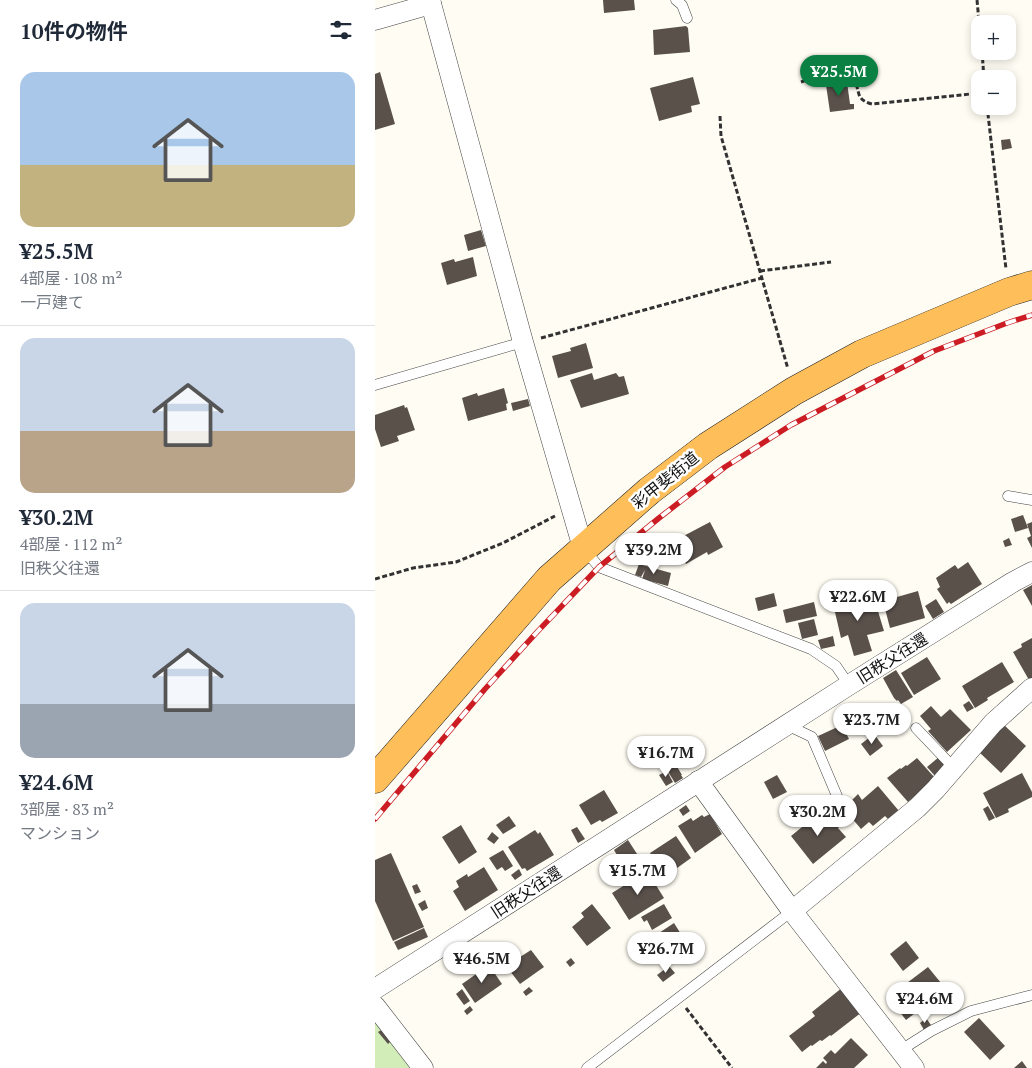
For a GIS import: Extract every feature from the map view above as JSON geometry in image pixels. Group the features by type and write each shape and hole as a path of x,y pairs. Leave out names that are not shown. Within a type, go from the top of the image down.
{"highway":[{"name":"彩甲斐街道","path":"375,780 543,586 583,548 649,491 708,446 794,391 862,354 1020,288"}],"street":[{"path":"375,20 430,2 523,342 583,548"},
{"name":"旧秩父往還","path":"375,989 849,685 1032,572"},
{"path":"792,911 917,808 955,768 993,723 1032,688"},
{"path":"698,782 792,911 914,1068"},
{"path":"375,1006 423,1068"}],"lane":[{"path":"676,0 687,18"},
{"path":"375,385 523,342"},
{"path":"1008,496 1032,500"},
{"path":"583,548 599,567 811,649 837,666 849,685"},
{"path":"786,725 812,737 837,796"},
{"path":"916,728 955,768"},
{"path":"587,1068 792,911"},
{"path":"901,1050 931,1031 971,1010 1032,995"}],"path":[{"path":"977,0 978,15"},
{"path":"801,82 819,76 843,73 851,77 863,102 872,104 971,94"},
{"path":"989,115 1020,288"},
{"path":"721,116 721,136 794,391"},
{"path":"760,271 831,262"},
{"path":"523,342 762,278"},
{"path":"375,579 413,568 456,562 503,543 572,508"},
{"path":"679,997 732,1068"}],"green space":[{"path":"375,1016 415,1068 375,1068"}],"building":[{"path":"603,0 634,0 635,10 604,13"},
{"path":"686,26 688,28 690,52 654,55 653,30"},
{"path":"380,72 395,124 375,130 375,74"},
{"path":"693,77 700,104 691,106 692,112 659,121 650,88"},
{"path":"847,82 850,104 854,104 854,109 830,112 826,85"},
{"path":"1010,139 1012,148 1002,150 1001,140"},
{"path":"481,230 486,246 468,251 464,235"},
{"path":"473,257 477,276 447,285 441,263 454,259 455,262"},
{"path":"586,343 593,368 558,378 552,356 571,351 570,348"},
{"path":"592,373 594,380 616,373 619,377 624,376 629,394 581,408 570,380"},
{"path":"504,388 508,403 506,404 507,410 468,421 462,398 477,393 478,396"},
{"path":"528,399 530,406 513,411 511,403"},
{"path":"404,405 405,408 407,407 415,430 397,436 399,441 381,447 375,429 375,415"},
{"path":"1023,515 1028,528 1015,532 1011,519"},
{"path":"710,522 723,547 708,555 707,552 686,564 682,556 680,558 676,551 679,550 674,541"},
{"path":"1032,522 1032,548 1027,538 1031,536 1027,524"},
{"path":"1009,538 1012,545 1005,547 1003,541"},
{"path":"968,562 982,584 951,604 949,602 947,604 937,589 940,587 936,578 955,565 958,569"},
{"path":"639,564 671,573 668,586 642,579 645,570 641,577 635,575"},
{"path":"1032,585 1032,606 1023,590"},
{"path":"918,591 925,618 890,628 883,601"},
{"path":"840,592 844,606 874,598 884,631 867,635 872,651 854,656 848,635 841,638 831,595"},
{"path":"774,593 777,606 758,611 755,598"},
{"path":"936,599 944,612 933,619 925,606"},
{"path":"814,602 817,616 786,623 783,610"},
{"path":"814,619 818,635 802,639 798,623"},
{"path":"833,636 835,646 821,649 818,640"},
{"path":"1032,638 1032,679 1029,680 1013,652 1022,647 1021,644"},
{"path":"927,657 941,679 914,695 901,673"},
{"path":"1002,662 1014,682 987,698 988,700 975,708 962,686"},
{"path":"896,670 913,697 901,704 894,698 883,678"},
{"path":"969,701 974,708 967,712 963,705"},
{"path":"931,706 941,717 950,709 971,730 947,752 928,731 931,729 920,716"},
{"path":"1003,724 1026,746 1001,773 978,751"},
{"path":"842,725 849,739 825,751 818,736"},
{"path":"874,734 883,746 870,756 861,744"},
{"path":"667,754 673,764 667,769 660,759"},
{"path":"939,757 947,767 935,776 927,767"},
{"path":"917,758 935,778 908,802 887,778"},
{"path":"676,765 683,778 675,783 667,770"},
{"path":"667,771 673,782 666,786 659,775"},
{"path":"1022,773 1032,792 1032,797 1008,809 1009,812 996,818 983,793"},
{"path":"777,775 787,792 773,799 764,782"},
{"path":"878,786 899,811 889,820 885,816 873,826 869,822 861,829 845,810 853,803 851,801 858,794 862,800"},
{"path":"604,790 618,813 602,822 600,820 591,825 579,805"},
{"path":"686,805 690,811 683,816 679,810"},
{"path":"988,806 995,818 989,821 983,809"},
{"path":"710,814 722,834 695,853 678,826 691,818 693,821 702,815 704,817"},
{"path":"818,814 825,822 832,816 840,826 838,828 846,837 813,864 791,836"},
{"path":"509,816 516,826 503,834 496,825"},
{"path":"461,825 477,852 459,864 442,837"},
{"path":"577,827 585,839 578,843 571,830"},
{"path":"535,830 538,834 540,832 554,855 527,871 525,868 522,869 508,847"},
{"path":"492,832 499,838 494,844 487,839"},
{"path":"676,836 691,858 658,880 645,860 652,856 650,853"},
{"path":"628,840 639,857 624,867 614,850"},
{"path":"503,850 513,866 505,871 502,867 497,870 489,858"},
{"path":"391,853 424,927 393,941 375,901 375,860"},
{"path":"484,867 498,890 465,911 453,891 459,887 456,881 467,874 468,877"},
{"path":"519,869 522,875 515,880 511,875"},
{"path":"644,873 649,874 664,898 629,920 612,893"},
{"path":"417,884 421,892 415,894 412,886"},
{"path":"425,900 428,908 422,911 418,904"},
{"path":"592,904 611,928 587,946 572,927 584,917 581,913"},
{"path":"664,904 672,918 652,930 647,920 644,922 641,917"},
{"path":"674,923 692,952 674,963 656,935"},
{"path":"424,928 428,937 398,950 394,942"},
{"path":"906,941 919,958 903,971 890,954"},
{"path":"531,950 544,967 520,984 506,966"},
{"path":"571,958 575,963 570,967 566,962"},
{"path":"489,965 502,984 475,1003 462,984"},
{"path":"669,966 675,973 663,982 657,975"},
{"path":"928,967 941,983 939,985 944,991 906,1020 896,1007 898,1005 890,994"},
{"path":"529,987 533,991 526,996 523,992"},
{"path":"843,987 862,1012 831,1036 822,1041 820,1040 802,1052 789,1036 815,1016 812,1012"},
{"path":"462,989 470,1001 464,1005 456,994"},
{"path":"470,1006 473,1010 467,1015 464,1011"},
{"path":"926,1018 931,1025 924,1030 920,1023"},
{"path":"979,1018 1005,1046 990,1060 964,1032"},
{"path":"383,1029 392,1040 388,1044 378,1032"},
{"path":"851,1038 868,1055 854,1068 816,1068 823,1061 826,1064 827,1062 823,1058 831,1050 835,1054"},
{"path":"1022,1061 1027,1068 1014,1068"}],"railway":[{"path":"375,819 485,689 599,567 725,467 791,425 934,351 1032,315"}]}
